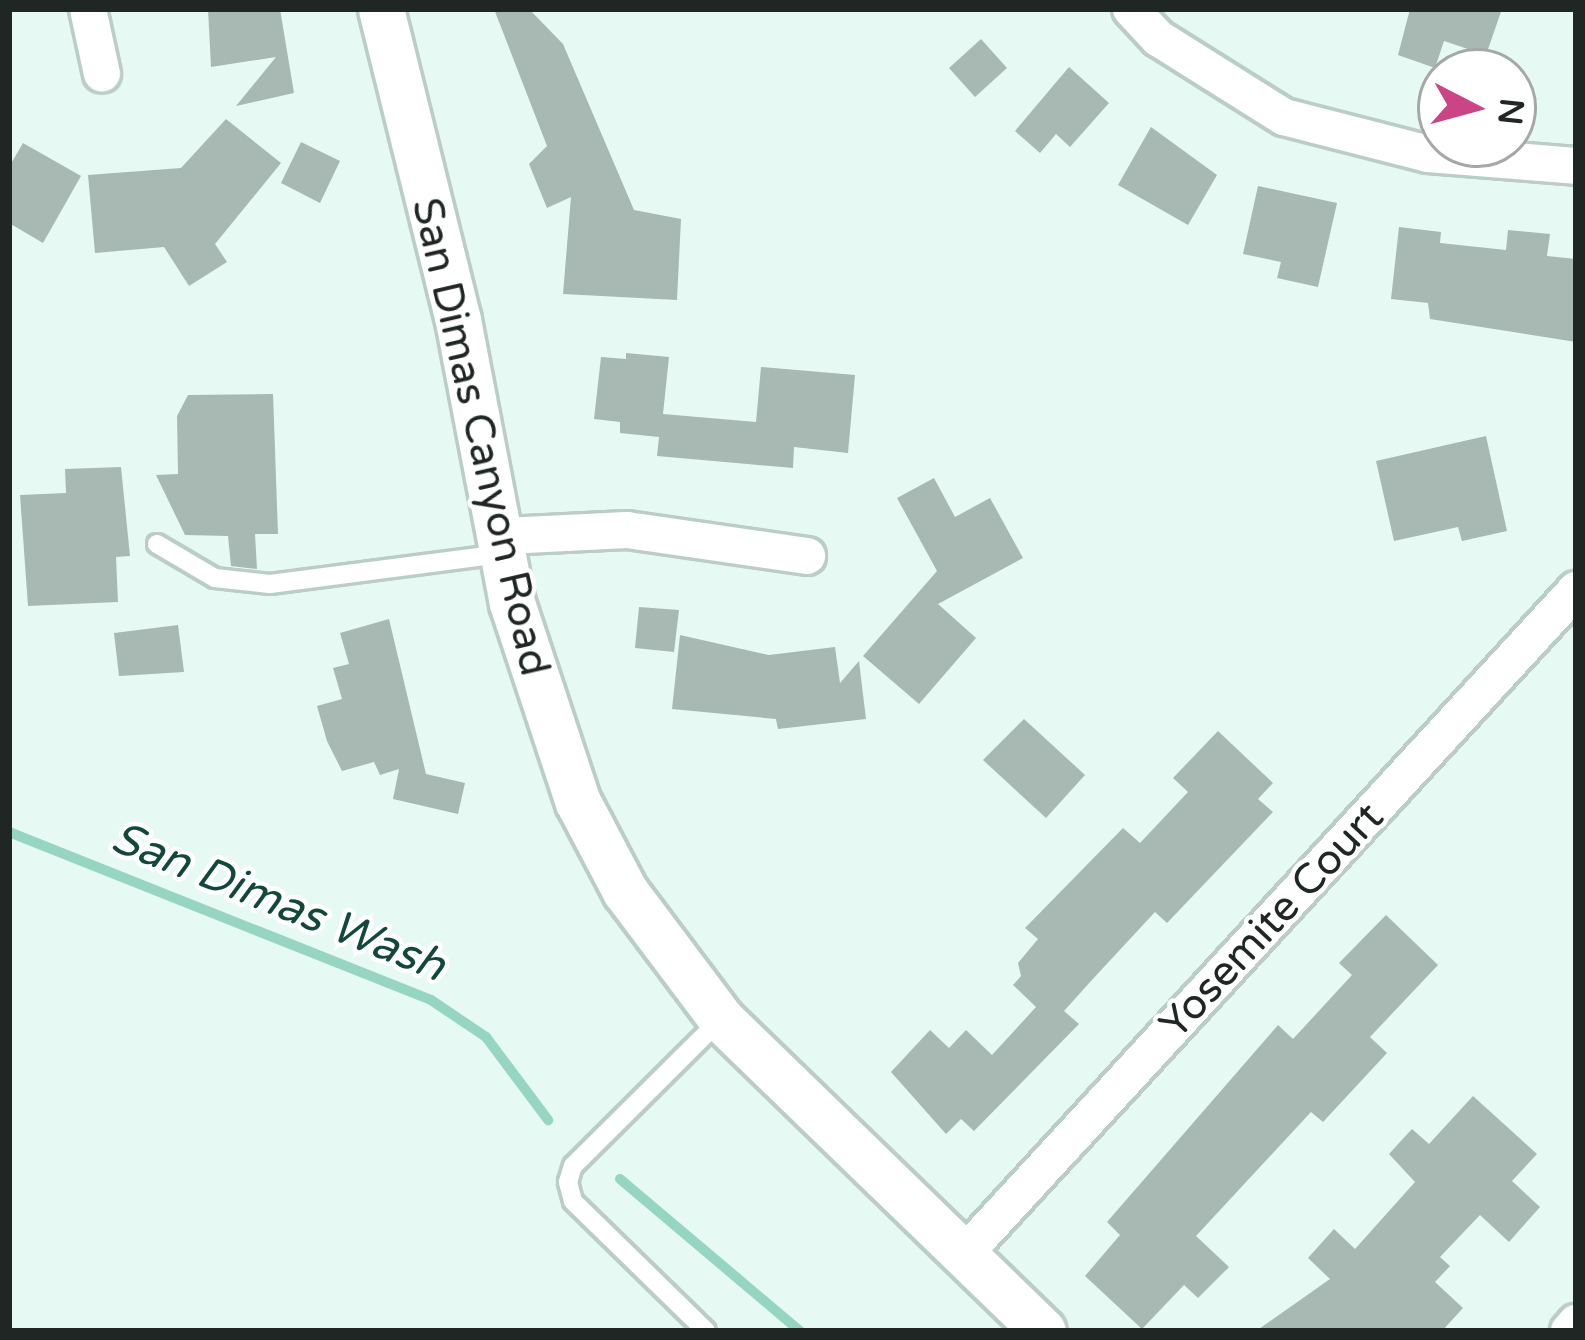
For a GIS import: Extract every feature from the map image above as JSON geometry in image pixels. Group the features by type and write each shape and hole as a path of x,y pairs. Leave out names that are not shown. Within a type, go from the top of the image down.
{"street":[{"path":"88,9 101,74"},
{"name":"San Dimas Canyon Road","path":"381,9 506,544 512,603 578,802 625,891 722,1019 967,1251 1043,1331"},
{"path":"1132,9 1158,38 1284,117 1428,154 1576,166"},
{"path":"506,544 627,530 807,556"},
{"name":"Yosemite Court","path":"967,1251 1576,590"},
{"path":"1569,1331 1576,1323"}],"lane":[{"path":"157,544 215,578 270,584 506,544"},
{"path":"706,1331 573,1201 568,1182 573,1166 722,1019"}],"building":[{"path":"208,9 280,9 294,93 236,106 276,57 211,67"},
{"path":"494,9 529,9 563,44 634,210 681,219 677,300 563,294 571,197 547,208 529,164 547,146"},
{"path":"1410,9 1502,9 1488,48 1465,48 1444,41 1442,48 1417,48 1417,62 1398,55"},
{"path":"981,39 1007,68 975,97 949,68"},
{"path":"1069,67 1109,103 1070,147 1056,134 1040,153 1015,131"},
{"path":"226,119 281,163 215,244 227,262 189,286 164,247 95,253 88,175 181,168"},
{"path":"1151,127 1217,175 1188,225 1118,185"},
{"path":"301,142 340,161 320,203 281,183"},
{"path":"23,143 81,176 43,243 9,223 9,167"},
{"path":"1258,186 1337,203 1318,287 1277,278 1281,262 1243,254"},
{"path":"1399,227 1441,232 1440,243 1506,250 1508,230 1550,234 1547,256 1576,259 1576,342 1430,319 1428,303 1391,299"},
{"path":"626,353 669,357 663,414 756,422 761,367 855,375 848,453 794,447 793,468 657,456 659,437 620,433 620,422 594,419 601,357 626,359"},
{"path":"273,394 278,534 255,534 257,569 231,566 228,536 185,535 156,475 178,474 177,416 188,395"},
{"path":"1486,436 1507,531 1462,541 1458,527 1394,541 1376,461"},
{"path":"121,467 130,556 116,557 118,602 28,606 20,495 66,493 65,469"},
{"path":"934,478 955,517 990,498 1023,558 938,604 976,638 919,704 863,656 937,571 897,498"},
{"path":"639,607 679,610 674,652 635,648"},
{"path":"389,619 426,774 465,783 458,814 393,799 399,769 380,775 374,762 342,771 327,741 317,706 342,699 333,668 349,664 340,633"},
{"path":"178,625 184,672 119,676 114,633"},
{"path":"680,635 769,655 835,647 840,683 859,661 866,719 778,729 776,719 672,709"},
{"path":"1024,719 1085,775 1046,818 983,760"},
{"path":"1218,731 1273,783 1258,799 1273,812 1167,923 1155,912 1064,1011 1079,1024 974,1131 961,1119 946,1134 891,1072 930,1030 949,1048 966,1030 992,1055 1036,1007 1013,985 1021,976 1018,963 1038,939 1025,928 1123,828 1140,843 1188,792 1173,778"},
{"path":"1386,915 1438,965 1370,1037 1387,1053 1323,1122 1311,1112 1196,1236 1229,1267 1198,1298 1184,1285 1142,1329 1085,1276 1120,1235 1107,1222 1278,1025 1293,1039 1352,975 1339,963"},
{"path":"1473,1096 1537,1154 1512,1181 1540,1207 1509,1242 1480,1215 1440,1257 1450,1266 1435,1282 1463,1308 1442,1331 1256,1331 1330,1279 1308,1258 1334,1229 1355,1249 1415,1182 1389,1154 1412,1129 1429,1144"}],"waterway":[{"name":"San Dimas Wash","path":"9,832 431,1000 486,1037 548,1120"},
{"name":"San Dimas Wash","path":"620,1179 800,1331"}]}
